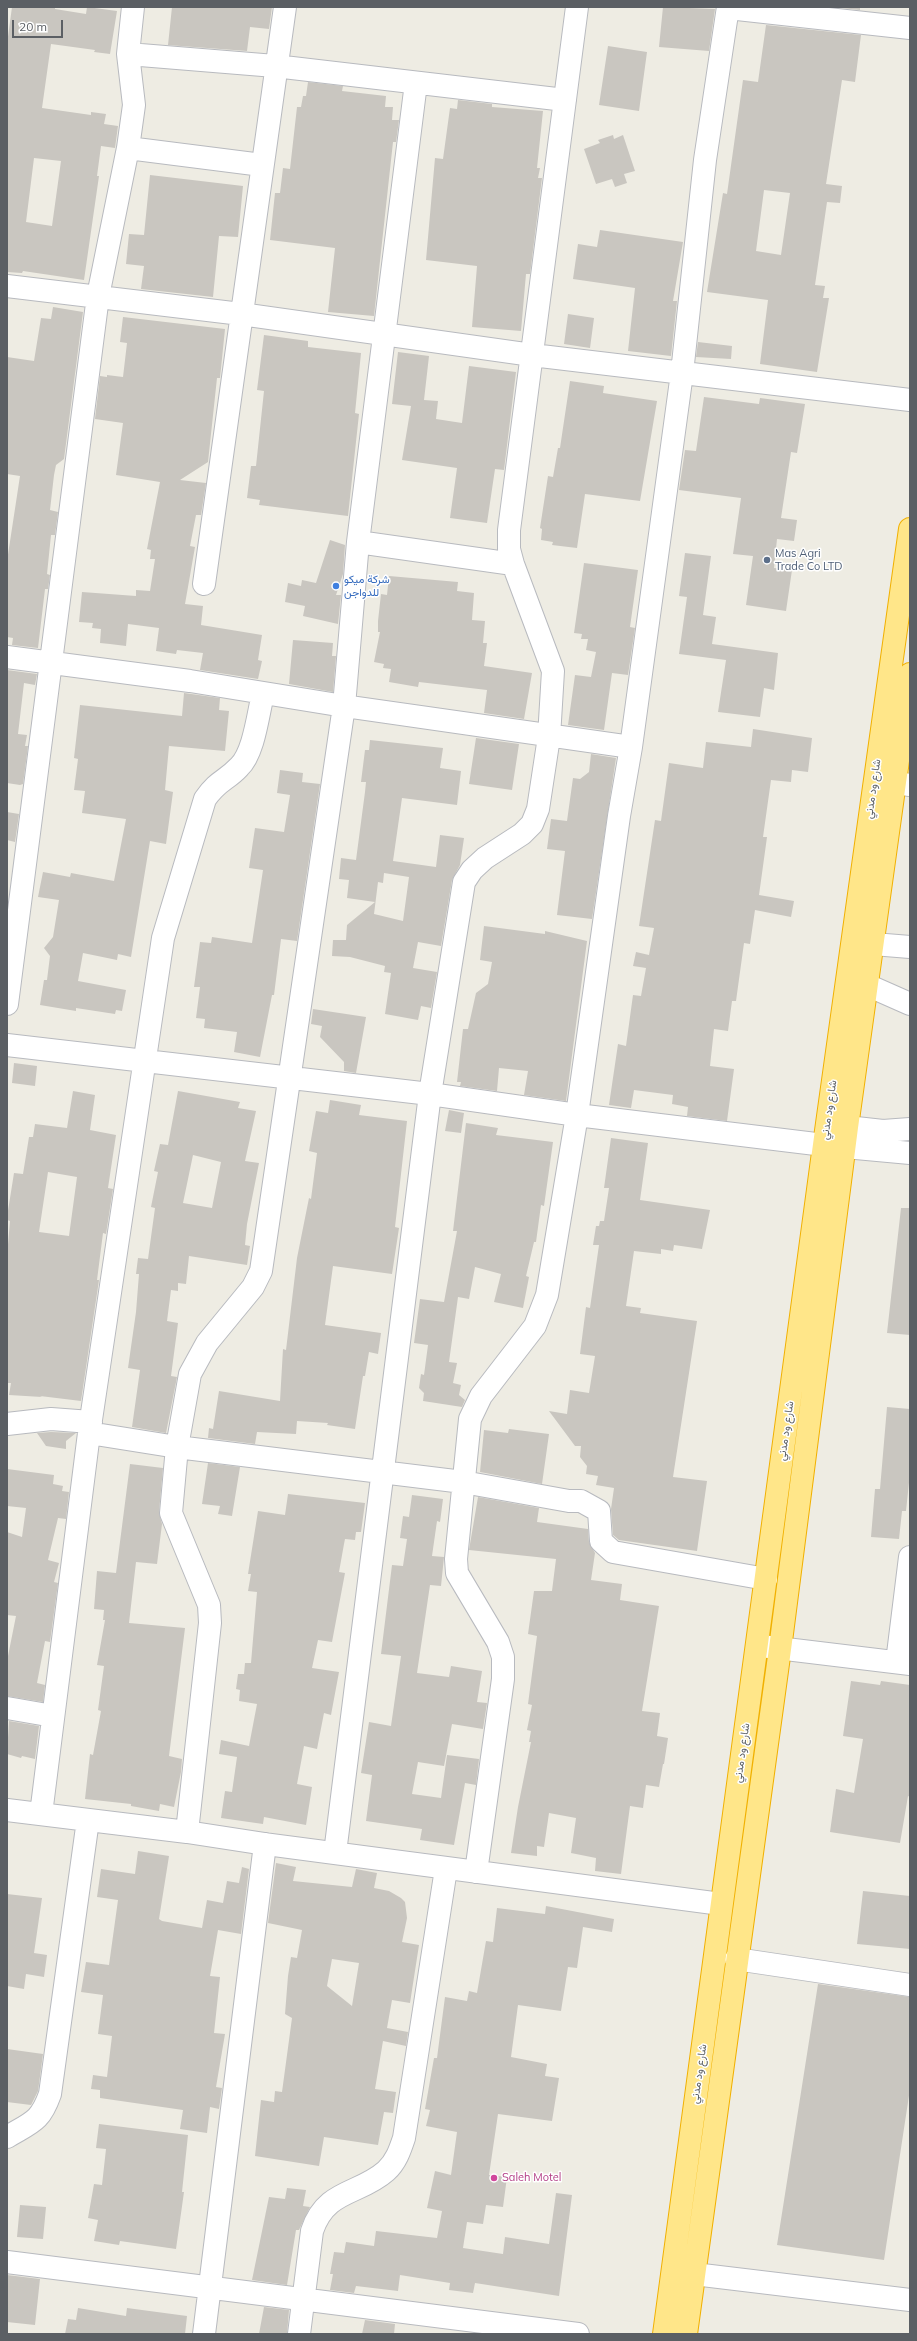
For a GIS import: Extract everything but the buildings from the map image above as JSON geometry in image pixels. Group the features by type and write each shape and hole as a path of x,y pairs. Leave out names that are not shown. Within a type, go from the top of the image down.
{"highway":[{"name":"شارع ود مدني","path":"686,2334 736,1959 780,1649 910,529"},
{"name":"شارع ود مدني","path":"664,2334 766,1579 839,1139 903,784 910,674"}],"street":[{"path":"7,1004 98,296 128,148 134,105 128,54 133,7"},
{"path":"204,584 275,66 285,7"},
{"path":"335,1852 430,1094 464,882 472,870 486,858 522,834 532,824 538,808 549,737 553,671 512,564 509,548 509,530 566,100 576,7"},
{"path":"476,1872 503,1679 503,1657 498,1642 458,1573 456,1559 470,1419 474,1407 535,1326 542,1312 547,1295 577,1116 619,816 631,747 682,373 705,160 728,8 910,28"},
{"path":"128,54 275,66 566,100"},
{"path":"187,1832 210,1624 209,1605 171,1513 177,1447 190,1374 207,1343 253,1287 261,1271 344,706 358,542 416,83"},
{"path":"128,148 262,165"},
{"path":"7,286 241,314 385,333 532,355 910,400"},
{"path":"358,542 512,564"},
{"path":"7,657 190,681 262,694 549,737 631,747"},
{"path":"41,1814 90,1428 143,1062 163,938 205,798 215,784 240,767 250,748 262,694"},
{"path":"873,944 910,947"},
{"path":"867,985 910,1004"},
{"path":"7,1046 430,1094 577,1116 839,1139 910,1153"},
{"path":"839,1139 883,1131 910,1129"},
{"path":"7,1424 51,1419 177,1447 463,1482 569,1501 581,1501 599,1511 601,1541 605,1547 613,1552 766,1579"},
{"path":"757,1645 903,1663 910,1557"},
{"path":"7,1708 53,1716"},
{"path":"7,1810 187,1832 446,1869 721,1904"},
{"path":"7,2137 34,2122 43,2112 50,2094 88,1820"},
{"path":"204,2334 211,2288 265,1844"},
{"path":"299,2334 302,2300 312,2231 317,2216 329,2203 386,2171 398,2157 404,2138 446,1869"},
{"path":"736,1959 910,1985"},
{"path":"7,2262 578,2334"},
{"path":"694,2274 910,2300"}],"place":[{"name":"Mas Agri Trade Co LTD","path":"767,560"},
{"name":"شركة ميكو للدواجن","path":"336,586"},
{"name":"Saleh Motel","path":"494,2178"}]}
